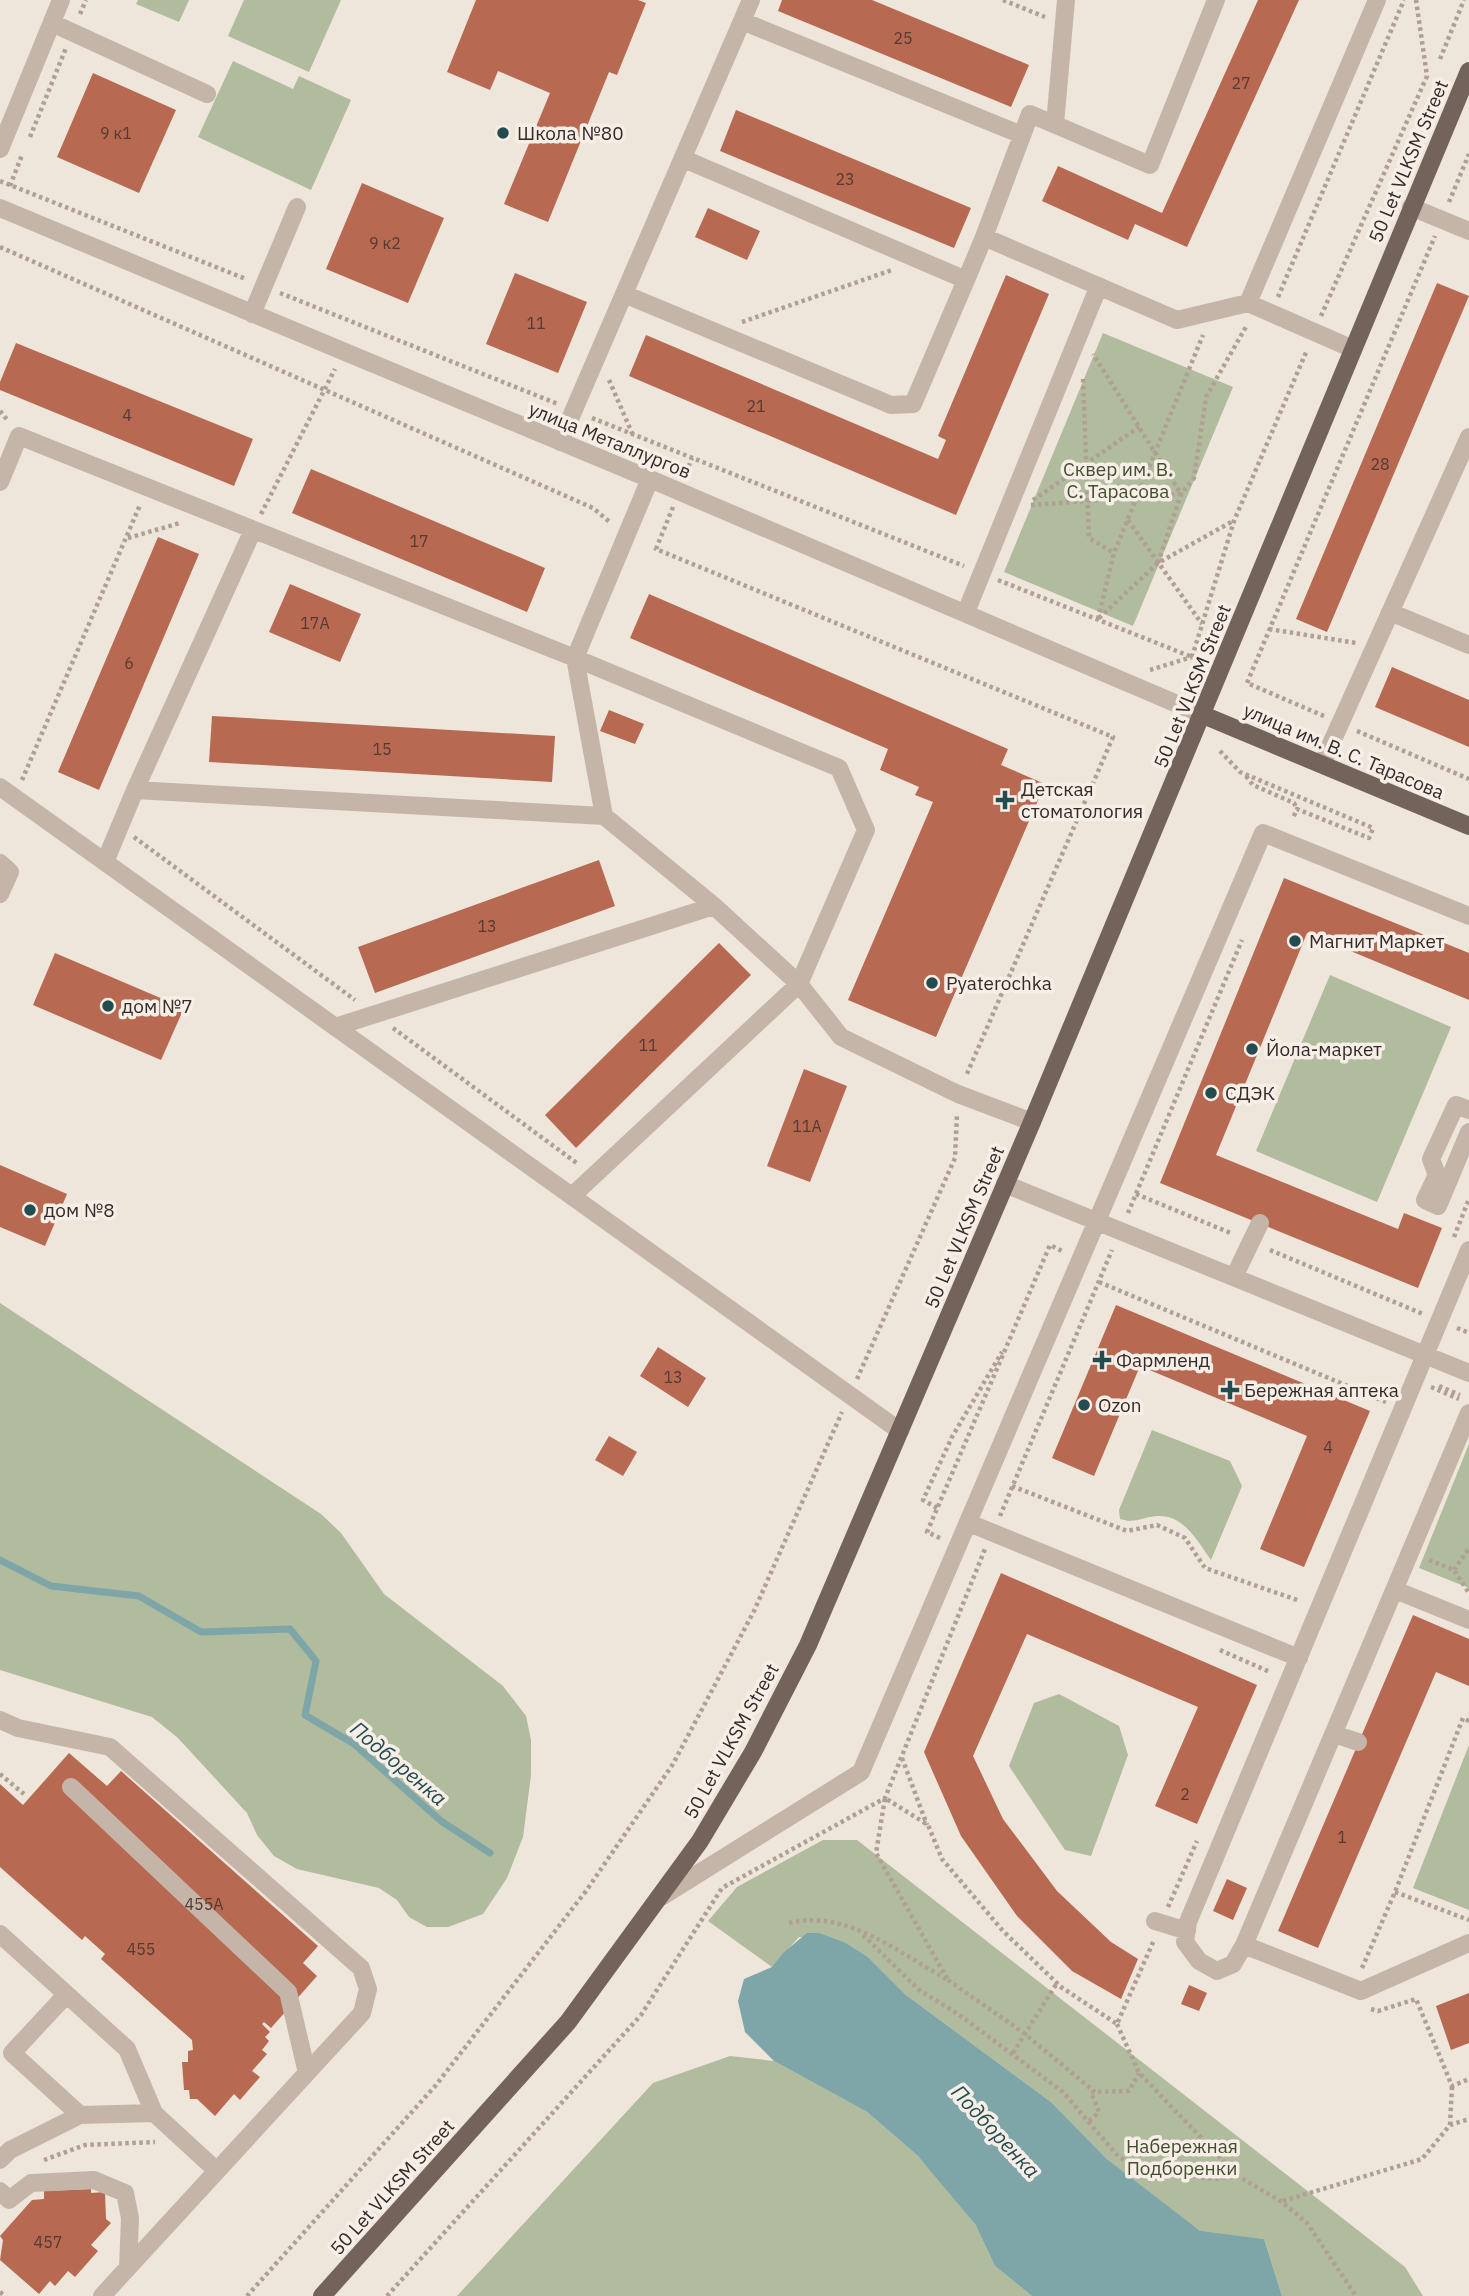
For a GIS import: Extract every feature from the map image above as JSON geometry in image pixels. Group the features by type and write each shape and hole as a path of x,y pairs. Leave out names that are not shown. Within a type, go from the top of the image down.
{"main road":[{"name":"50 Let VLKSM Street","path":"322,2296 568,2022 700,1841 760,1741 808,1645 1032,1122 1203,715 1411,207 1462,101 1469,71"},
{"name":"улица им. В. С. Тарасова","path":"1203,715 1469,826"}],"street":[{"path":"0,149 61,0"},
{"path":"560,442 751,0"},
{"path":"1055,124 1066,0"},
{"path":"624,294 891,405 913,404 984,237 1030,114 1150,165 1216,0"},
{"path":"1252,305 1377,0"},
{"path":"742,21 1022,135"},
{"path":"52,23 207,94"},
{"path":"684,159 966,280"},
{"path":"252,314 297,207"},
{"path":"1411,207 1469,231"},
{"name":"улица Металлургов","path":"0,208 650,478 1203,715"},
{"path":"984,237 1177,320 1252,305 1353,349"},
{"path":"966,612 1081,336 1098,288"},
{"path":"0,482 19,436 575,658 839,768 866,830 799,984 572,1196"},
{"path":"1322,764 1469,436"},
{"path":"604,816 575,658 650,478"},
{"path":"105,862 253,530"},
{"path":"1390,612 1469,645"},
{"path":"0,787 900,1432"},
{"path":"135,790 604,816 714,906 799,984 841,1037 958,1094 1032,1122"},
{"path":"661,1897 861,1772 1263,833 1469,916"},
{"path":"0,863 10,872 0,894"},
{"path":"335,1027 714,906"},
{"path":"1469,1110 1456,1105 1432,1159 1437,1175 1425,1200 1438,1206 1469,1132"},
{"path":"1005,1184 1469,1373"},
{"path":"1234,1278 1260,1223"},
{"path":"1469,1250 1187,1931 1185,1942 1199,1961 1217,1971 1233,1964 1244,1945 1469,1413"},
{"path":"969,1523 1299,1658"},
{"path":"1395,1590 1469,1620"},
{"path":"0,1720 18,1728 110,1747 361,1969 368,1990 362,2013 102,2296"},
{"path":"1334,1734 1358,1742"},
{"path":"71,1787 288,1992 307,2073"},
{"path":"1158,1922 1187,1931"},
{"path":"0,1934 127,2049 154,2113 218,2171"},
{"path":"1244,1945 1362,1991 1469,1943"},
{"path":"66,1995 6,2058 79,2115"},
{"path":"0,2161 10,2150 79,2115 154,2113"},
{"path":"0,2192 9,2200 31,2183 94,2180 125,2193 130,2218 128,2268"}],"path":[{"path":"10,185 86,0"},
{"path":"1003,0 1062,24"},
{"path":"1318,324 1427,76 1416,0"},
{"path":"1440,60 1464,0"},
{"path":"1247,683 1469,154"},
{"path":"0,181 1192,657 1144,672"},
{"path":"0,247 593,508 626,537"},
{"path":"714,331 920,260"},
{"path":"1157,563 1181,494 1194,478 1206,397 1252,305"},
{"path":"1098,619 1114,553 1213,312"},
{"path":"1081,336 1181,494"},
{"path":"253,530 344,353"},
{"path":"598,354 633,434"},
{"path":"1083,374 1089,538 1114,553"},
{"path":"1139,427 1026,506 1181,494"},
{"path":"15,797 148,488"},
{"path":"247,2296 436,2085 586,1891 673,1764 754,1611 955,1158 958,1094 1113,737 656,549 679,491"},
{"path":"1128,520 1203,625"},
{"path":"1098,619 1157,563 1234,521"},
{"path":"126,538 184,523"},
{"path":"1269,629 1374,646"},
{"path":"1220,751 1253,785 1294,803 1297,809 1369,838 1373,828 1244,774"},
{"path":"1293,818 1297,809"},
{"path":"1113,1248 1244,937"},
{"path":"1136,1194 1469,1333"},
{"path":"982,1556 927,1532 937,1508 1050,1245 1105,1268"},
{"path":"1099,1282 1387,1402"},
{"path":"937,1508 923,1500 952,1437 1013,1335"},
{"path":"1381,1415 1391,1393"},
{"path":"1012,1486 1128,1531 1157,1525 1185,1538 1205,1568 1301,1601"},
{"path":"1454,1570 1469,1548"},
{"path":"1422,1557 1454,1570 1469,1593"},
{"path":"1296,1614 1307,1589"},
{"path":"1265,1684 1280,1651"},
{"path":"1469,1721 1463,1718 1395,1892 1469,1920"},
{"path":"902,1758 942,1858 1003,1931 1057,1983 1118,2024 1139,2073 1238,2176 1282,2202 1307,2223 1356,2296"},
{"path":"0,1774 24,1794"},
{"path":"928,1825 886,1798 876,1853 948,1980"},
{"path":"1118,2024 1158,1922 1199,1835"},
{"path":"387,2296 641,2015 722,1888"},
{"path":"789,1923 810,1918 842,1922 860,1931 948,1980 1025,2034 1095,2092"},
{"path":"860,1931 919,1990 1013,2053 1063,2092 1116,2154 1152,2181 1167,2172 1213,2179 1238,2176"},
{"path":"1013,2053 1057,1983"},
{"path":"1088,2121 1099,2112 1091,2092 1129,2091 1139,2073"},
{"path":"1282,2202 1422,2159 1450,2124 1452,2086"},
{"path":"1450,2124 1469,2119"},
{"path":"38,2163 85,2145 184,2140"},
{"path":"0,2292 5,2296"}],"green space":[{"path":"138,0 189,0 179,22 136,4"},
{"path":"244,0 341,0 309,72 228,36"},
{"path":"233,61 293,89 299,76 351,100 311,190 198,137"},
{"name":"Сквер им. В. С. Тарасова","path":"1103,333 1233,387 1133,626 1004,572"},
{"path":"1330,975 1451,1027 1377,1202 1256,1151"},
{"path":"0,1303 321,1514 341,1533 384,1594 503,1686 526,1716 531,1740 531,1775 523,1837 507,1878 483,1914 448,1927 427,1927 409,1917 397,1900 379,1888 297,1869 274,1856 257,1835 247,1813 178,1738 152,1717 0,1670"},
{"path":"1152,1430 1230,1461 1242,1486 1211,1560 1183,1524 1175,1520 1157,1516 1134,1521 1120,1519 1119,1510"},
{"path":"1469,1444 1469,1588 1419,1568"},
{"path":"1059,1694 1119,1726 1128,1755 1091,1856 1065,1850 1009,1766 1034,1703"},
{"path":"1469,1745 1469,1910 1413,1888"},
{"name":"Набережная Подборенки","path":"823,1840 857,1840 1405,2267 1423,2296 1282,2296 1264,2239 1200,2232 1107,2159 1051,2102 906,1995 868,1957 846,1943 799,1937 772,1967 708,1921 737,1887"},
{"path":"730,2056 774,2061 867,2112 918,2156 941,2181 975,2224 995,2266 1032,2296 457,2296 653,2083"}],"water":[{"path":"807,1933 819,1933 846,1943 868,1957 906,1995 1051,2102 1107,2159 1200,2231 1264,2239 1282,2296 1032,2296 995,2266 975,2224 918,2156 867,2112 774,2061 745,2032 738,2001 744,1979 772,1967 783,1953"}],"building":[{"path":"476,0 638,0 646,3 617,75 609,72 548,222 504,204 550,93 498,71 490,90 447,72"},
{"path":"782,0 872,0 1029,65 1011,107 778,11"},
{"path":"1258,0 1299,0 1187,247 1135,224 1128,240 1042,201 1058,166 1162,213"},
{"path":"93,73 176,110 139,193 57,157"},
{"path":"736,110 971,208 954,248 720,151"},
{"path":"362,183 444,218 408,303 326,269"},
{"path":"708,208 760,231 747,260 695,237"},
{"path":"515,273 587,302 558,373 486,344"},
{"path":"1006,275 1049,294 956,515 629,376 646,335 938,459 946,440 938,436"},
{"path":"1437,283 1469,296 1327,632 1296,619"},
{"path":"16,343 253,439 234,486 0,390 0,382"},
{"path":"311,469 545,568 527,612 292,513"},
{"path":"158,537 199,554 99,790 58,772"},
{"path":"290,584 361,614 340,662 269,632"},
{"path":"649,594 1008,749 1001,765 1045,784 936,1037 848,1000 933,802 915,795 919,787 880,770 888,749 630,638"},
{"path":"1392,667 1469,700 1469,747 1375,707"},
{"path":"609,710 644,724 635,744 600,731"},
{"path":"212,716 555,736 552,782 209,762"},
{"path":"599,860 615,906 375,993 358,947"},
{"path":"1284,878 1469,953 1469,1000 1307,933 1216,1155 1398,1229 1404,1213 1442,1228 1418,1288 1160,1183"},
{"path":"719,943 751,975 576,1148 545,1115"},
{"name":"дом №7","path":"55,953 184,1008 161,1060 33,1005"},
{"path":"804,1069 847,1086 810,1182 767,1166"},
{"name":"дом №8","path":"0,1165 67,1194 45,1246 0,1227"},
{"path":"1116,1305 1370,1411 1304,1567 1260,1549 1307,1436 1140,1366 1094,1476 1052,1458"},
{"path":"658,1347 706,1378 688,1407 640,1376"},
{"path":"609,1436 637,1452 623,1476 595,1460"},
{"path":"1001,1573 1257,1685 1197,1824 1155,1806 1198,1707 1027,1634 973,1756 1003,1819 1057,1891 1111,1942 1138,1959 1121,1999 1072,1971 1017,1916 961,1836 924,1752"},
{"path":"1413,1615 1469,1639 1469,1686 1436,1672 1318,1948 1278,1931"},
{"path":"69,1753 107,1786 121,1771 318,1946 303,1963 317,1976 271,2028 264,2022 262,2024 270,2032 265,2037 269,2041 262,2050 267,2054 252,2071 260,2077 240,2100 234,2094 215,2116 197,2099 190,2099 189,2090 184,2090 182,2062 188,2062 188,2051 193,2050 192,2040 101,1959 105,1954 85,1936 82,1940 0,1867 0,1784 23,1805"},
{"path":"1227,1879 1247,1888 1233,1920 1213,1911"},
{"path":"1189,1985 1207,1993 1199,2011 1181,2004"},
{"path":"1469,1993 1469,2043 1451,2050 1436,2006"},
{"path":"91,2189 91,2193 105,2192 106,2219 111,2223 91,2245 98,2251 75,2277 68,2271 55,2286 50,2281 39,2294 0,2260 3,2240 0,2236 32,2200 44,2199 44,2191"}],"waterway":[{"name":"Подборенка","path":"0,1560 51,1586 139,1596 201,1632 290,1629 316,1661 305,1715 354,1744 441,1821 490,1853"}],"place":[{"name":"Школа №80","path":"503,133"},
{"name":"Детская стоматология","path":"1005,800"},
{"name":"Магнит Маркет","path":"1295,941"},
{"name":"Pyaterochka","path":"932,983"},
{"name":"дом №7","path":"108,1006"},
{"name":"Йола-маркет","path":"1252,1049"},
{"name":"СДЭК","path":"1211,1093"},
{"name":"дом №8","path":"30,1210"},
{"name":"Фармленд","path":"1102,1360"},
{"name":"Бережная аптека","path":"1230,1390"},
{"name":"Ozon","path":"1084,1405"}]}
